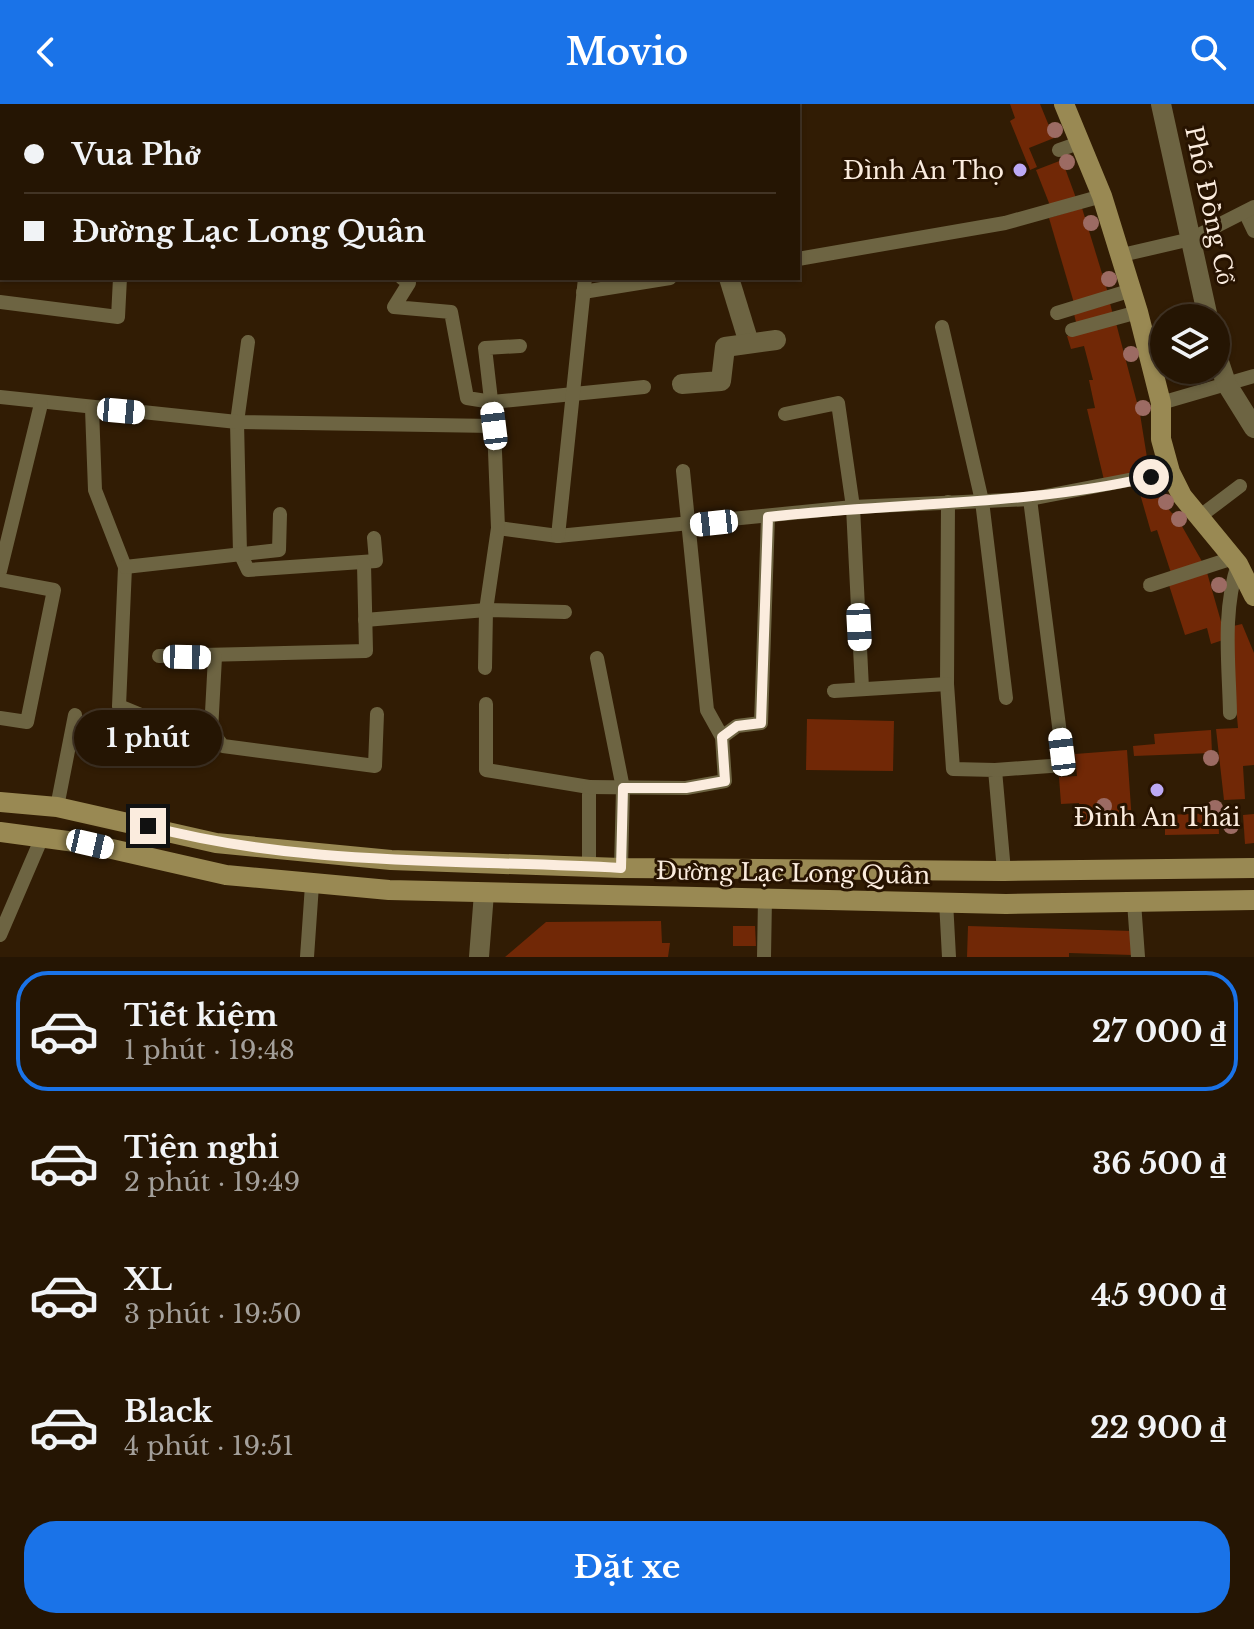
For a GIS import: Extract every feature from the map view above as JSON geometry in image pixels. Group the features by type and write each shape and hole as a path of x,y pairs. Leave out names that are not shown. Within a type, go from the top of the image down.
{"main road":[{"path":"1064,104 1102,196 1122,255 1161,403 1161,439 1170,472 1182,496 1235,561 1254,596"},
{"name":"Đường Lạc Long Quân","path":"0,802 57,807 216,843 391,860 621,868 1004,871 1254,868"},
{"path":"90,844 97,815"},
{"name":"Đường Lạc Long Quân","path":"0,832 43,835 226,875 389,890 946,901 1007,911 1134,902 1254,900"},
{"path":"389,890 391,860"},
{"path":"620,895 621,868"}],"street":[{"name":"Phố Đồng Cổ","path":"1161,104 1205,304"},
{"path":"730,280 749,343"},
{"path":"682,384 721,381 725,347 776,340"},
{"path":"1227,384 1254,428"},
{"path":"479,957 484,893"}],"lane":[{"path":"1059,150 1079,143"},
{"path":"800,259 1005,223 1102,196"},
{"path":"1122,255 1191,239 1250,209 1254,231"},
{"path":"0,302 118,317 120,280"},
{"path":"405,280 409,283 394,307 451,312 467,398 492,402 644,387"},
{"path":"558,536 584,285 623,280"},
{"path":"1057,313 1132,290"},
{"path":"1072,330 1138,312"},
{"path":"942,327 982,501 1006,698"},
{"path":"248,342 237,422 240,553 248,570 376,561 374,538"},
{"path":"485,668 486,610 498,528 494,426 485,348 520,346"},
{"path":"1230,382 1254,376"},
{"path":"1161,403 1223,384"},
{"path":"0,397 41,404 237,422 494,426"},
{"path":"785,414 838,403 853,507 862,688"},
{"path":"0,571 41,404"},
{"path":"92,409 95,490 125,567 119,706 165,725 211,731"},
{"path":"486,704 486,770 589,787 686,788 725,781 722,737 707,710 683,471"},
{"path":"498,528 558,536 687,526 853,507 1030,499 1170,472"},
{"path":"1199,517 1240,486"},
{"path":"948,502 947,684 953,769 995,770 1064,765 1030,499"},
{"path":"125,567 279,550 280,514"},
{"path":"722,737 737,726 761,723 768,517"},
{"path":"1150,585 1235,561 1228,628 1230,713"},
{"path":"159,656 366,651 364,564"},
{"path":"0,580 54,590 27,722 0,718"},
{"path":"365,620 486,610 565,612"},
{"path":"215,657 211,731 223,746 375,766 377,714"},
{"path":"597,658 623,788 621,868"},
{"path":"834,691 947,684"},
{"path":"57,807 75,715"},
{"path":"995,770 1004,871"},
{"path":"589,787 589,866"},
{"path":"0,935 43,835"},
{"path":"307,957 312,885"},
{"path":"764,957 765,898"},
{"path":"946,901 949,957"},
{"path":"1134,902 1138,957"}],"building":[{"path":"1010,104 1040,104 1054,138 1029,148 1037,167 1030,170 1010,121 1015,118"},
{"path":"1062,160 1076,198 1051,208 1036,170"},
{"path":"1082,208 1108,293 1074,303 1049,218"},
{"path":"1109,299 1113,315 1077,326 1073,310"},
{"path":"1116,323 1140,414 1149,470 1104,480 1087,409 1095,408 1089,380 1093,380 1084,346 1071,349 1067,336"},
{"path":"1155,482 1163,503 1179,521 1204,565 1172,576 1157,530 1151,532 1138,487"},
{"path":"1206,569 1226,639 1211,644 1207,628 1185,635 1168,582"},
{"path":"1242,624 1254,653 1254,765 1243,766 1245,799 1224,800 1216,729 1238,728 1229,627"},
{"path":"807,719 894,721 893,771 806,770"},
{"path":"1211,730 1212,753 1134,756 1133,746 1155,744 1154,734"},
{"path":"1127,750 1132,822 1081,826 1079,803 1061,804 1059,777 1077,776 1075,754"},
{"path":"1218,813 1219,834 1165,835 1165,815"},
{"path":"1254,814 1254,843 1245,844 1243,815"},
{"path":"661,921 662,943 670,943 668,957 505,957 546,922"},
{"path":"733,926 755,926 756,946 733,946"},
{"path":"968,926 1132,931 1132,955 1069,953 1069,957 967,957"}],"place":[{"name":"Đình An Thọ","path":"1020,170"},
{"name":"Đình An Thái","path":"1157,790"}],"route":[{"path":"148,826 216,843 391,860 621,868 623,788 686,788 725,781 722,737 737,726 761,723 768,517 853,507 1030,499 1151,477"}]}
